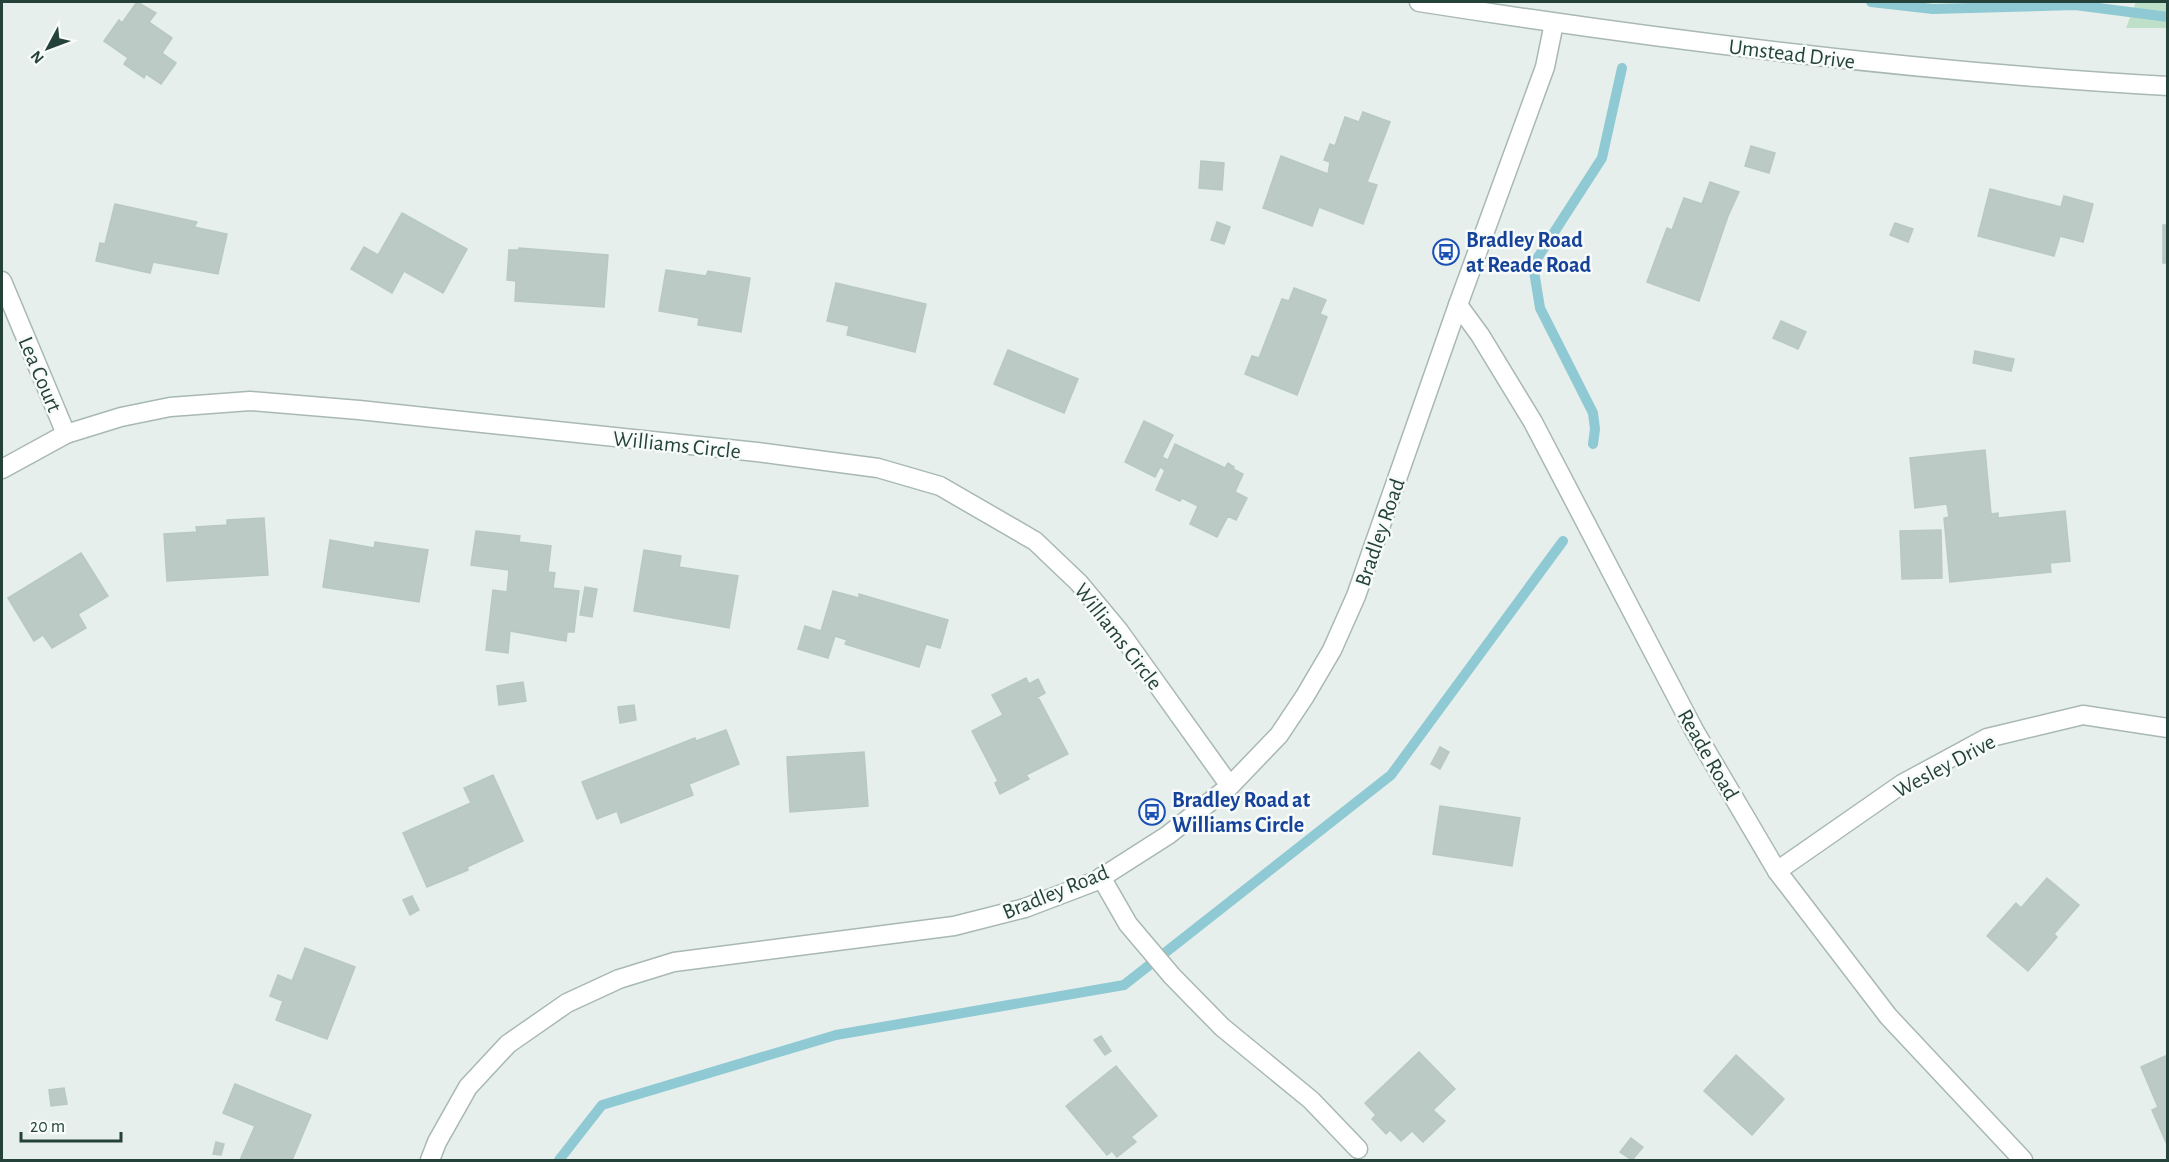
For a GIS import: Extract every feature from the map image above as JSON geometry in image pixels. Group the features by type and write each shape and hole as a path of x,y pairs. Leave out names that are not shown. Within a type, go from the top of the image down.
{"street":[{"name":"Umstead Drive","path":"1419,2 1554,23 1806,56 2060,80 2168,86"},
{"name":"Bradley Road","path":"430,1161 437,1142 468,1087 508,1044 567,1004 619,979 674,962 954,926 1025,908 1101,877 1168,835 1230,786 1279,735 1305,696 1332,650 1356,596 1458,305 1545,67 1554,23"},
{"name":"Lea Court","path":"2,281 66,434"},
{"name":"Reade Road","path":"1458,305 1480,335 1533,422 1694,730 1778,871 1888,1016 2023,1161"},
{"name":"Williams Circle","path":"2,469 66,434 121,417 170,407 250,401 359,410 757,452 878,468 940,486 1035,541 1080,583 1119,631 1230,786"},
{"name":"Wesley Drive","path":"1778,871 1902,784 1987,738 2083,715 2168,728"},
{"path":"1101,877 1128,924 1172,976 1222,1027 1311,1100 1358,1149"}],"green space":[{"path":"2136,2 2167,2 2167,28 2126,28"}],"building":[{"path":"137,2 156,13 149,22 172,38 162,53 176,63 161,84 146,74 144,78 124,64 128,58 104,41 119,20 122,23"},
{"path":"1363,112 1390,122 1367,182 1377,185 1363,224 1319,207 1312,226 1263,208 1281,156 1328,174 1330,162 1324,160 1330,144 1335,146 1345,117 1359,122"},
{"path":"1751,146 1775,153 1769,173 1745,166"},
{"path":"1201,161 1224,163 1222,190 1199,188"},
{"path":"1710,182 1739,192 1728,216 1699,301 1647,282 1667,228 1672,230 1684,198 1702,204"},
{"path":"1990,189 2061,207 2064,196 2093,204 2083,242 2060,236 2054,256 1978,236"},
{"path":"115,204 197,222 194,227 227,234 218,274 153,262 150,273 96,261 100,243 105,244"},
{"path":"402,213 467,249 443,293 404,271 392,293 351,269 364,247 378,255"},
{"path":"1217,222 1230,227 1224,244 1211,240"},
{"path":"1895,223 1913,229 1908,242 1890,235"},
{"path":"2163,225 2168,225 2168,263 2163,263"},
{"path":"519,248 608,255 604,307 515,301 516,281 507,280 509,250 519,250"},
{"path":"666,270 706,276 708,271 750,278 741,332 698,325 699,318 659,311"},
{"path":"836,283 926,304 915,352 847,335 849,326 827,321"},
{"path":"1294,288 1326,300 1320,314 1327,317 1297,395 1245,374 1252,356 1259,358 1282,299 1289,301"},
{"path":"1781,321 1806,332 1798,349 1773,338"},
{"path":"1008,350 1078,379 1064,413 994,384"},
{"path":"1975,351 2014,359 2011,371 1973,363"},
{"path":"1144,421 1173,435 1162,457 1168,460 1175,444 1225,468 1228,463 1234,467 1233,469 1243,474 1235,492 1247,498 1236,520 1228,516 1217,537 1190,524 1198,506 1156,490 1165,470 1160,467 1155,477 1125,462"},
{"path":"1985,450 1991,514 1998,513 1998,518 2065,511 2070,561 2050,563 2051,572 1950,582 1944,518 1949,517 1947,504 1915,508 1910,458"},
{"path":"264,518 268,575 167,581 164,534 197,532 196,527 227,525 227,520"},
{"path":"1941,530 1942,578 1902,579 1900,531"},
{"path":"476,531 520,536 519,542 551,546 548,572 555,573 553,588 579,591 574,632 567,632 566,641 510,631 508,653 486,650 493,590 507,592 509,570 471,565"},
{"path":"330,540 374,548 375,542 428,550 419,602 323,587"},
{"path":"644,550 681,556 679,567 738,576 729,628 634,611"},
{"path":"81,553 108,596 78,614 86,628 52,648 43,635 34,641 8,598"},
{"path":"585,587 597,589 592,617 580,615"},
{"path":"833,591 859,598 859,594 948,620 940,648 926,644 919,667 845,644 847,640 835,636 828,658 798,649 805,626 821,631"},
{"path":"1026,678 1029,684 1038,679 1045,693 1036,698 1039,699 1068,754 1026,775 1029,779 1000,794 995,783 998,781 972,731 1003,715 992,695"},
{"path":"523,682 526,701 499,705 497,686"},
{"path":"634,705 636,720 620,723 618,707"},
{"path":"726,730 739,764 689,784 693,795 621,823 617,811 597,819 582,782 695,738 696,741"},
{"path":"1440,747 1449,752 1440,769 1431,764"},
{"path":"864,752 868,806 790,812 787,757"},
{"path":"493,775 523,841 467,867 468,870 427,887 403,833 471,803 464,788"},
{"path":"1440,806 1520,818 1512,866 1433,854"},
{"path":"2047,878 2079,905 2054,934 2057,937 2028,971 1987,936 2016,903 2021,908"},
{"path":"412,896 419,910 410,915 403,900"},
{"path":"305,948 355,967 327,1039 276,1020 283,1001 270,996 278,975 292,981"},
{"path":"1101,1036 1111,1051 1105,1055 1094,1040"},
{"path":"1419,1052 1455,1089 1433,1110 1445,1121 1423,1142 1412,1131 1401,1141 1390,1130 1386,1134 1372,1119 1376,1115 1365,1103"},
{"path":"1736,1055 1784,1099 1752,1135 1704,1091"},
{"path":"2168,1055 2168,1147 2152,1110 2158,1107 2141,1067"},
{"path":"1116,1066 1157,1116 1131,1137 1136,1142 1117,1157 1112,1151 1107,1155 1066,1106"},
{"path":"235,1084 311,1115 292,1160 240,1160 255,1126 223,1113"},
{"path":"64,1088 67,1104 51,1106 49,1090"},
{"path":"1631,1138 1643,1147 1632,1160 1620,1152"},
{"path":"216,1142 224,1144 221,1155 213,1154"}],"waterway":[{"path":"1871,2 1933,9 2075,5 2168,17"},
{"path":"1593,444 1595,429 1593,413 1540,308 1533,265 1602,158 1622,68"},
{"path":"559,1160 602,1105 836,1035 1124,985 1391,775 1563,541"}],"place":[{"name":"Bradley Road at Reade Road","path":"1446,252"},
{"name":"Bradley Road at Williams Circle","path":"1152,812"}]}
